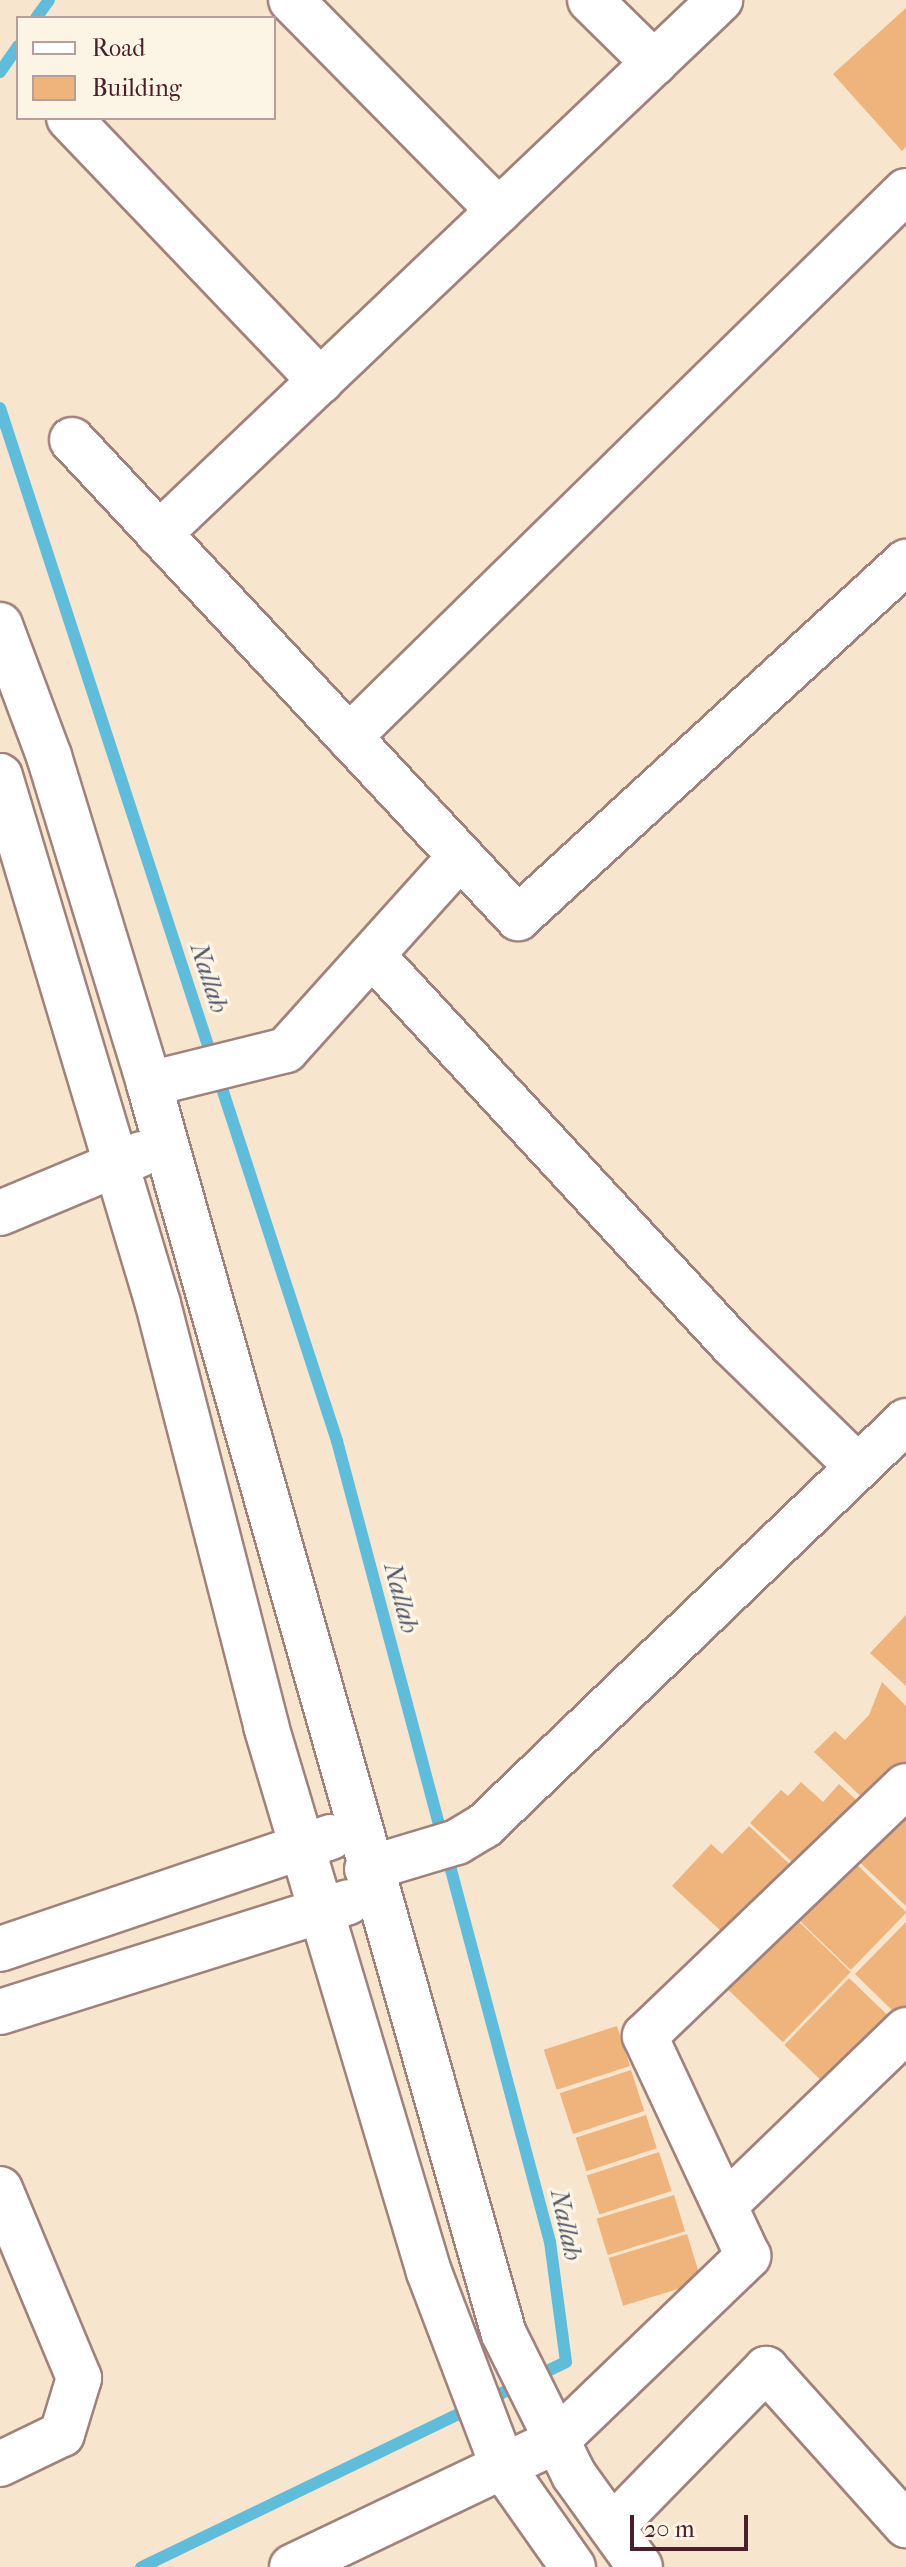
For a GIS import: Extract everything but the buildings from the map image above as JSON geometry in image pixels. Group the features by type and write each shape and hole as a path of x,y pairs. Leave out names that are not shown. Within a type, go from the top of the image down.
{"street":[{"path":"291,0 499,211"},
{"path":"590,0 654,63"},
{"path":"159,534 720,0"},
{"path":"71,120 320,381"},
{"path":"349,737 906,191"},
{"path":"72,440 518,918 906,562"},
{"path":"0,625 13,696 149,1084 355,1828 379,1875 524,2383 556,2441 640,2567"},
{"path":"0,776 116,1164 302,1847 429,2272 504,2469 573,2567"},
{"path":"149,1084 286,1050 460,857"},
{"path":"372,955 732,1344 858,1467"},
{"path":"0,1213 165,1144"},
{"path":"0,2012 321,1911 379,1875 457,1842 511,1802 906,1421"},
{"path":"292,2567 504,2469 556,2441 748,2256 645,2036 906,1786"},
{"path":"0,1949 355,1828"},
{"path":"725,2205 906,2030"},
{"path":"0,2189 79,2378 62,2434 0,2464"},
{"path":"612,2527 766,2369 906,2525"}],"waterway":[{"name":"Nallah","path":"37,16 49,0"},
{"name":"Nallah","path":"0,72 16,49"},
{"name":"Nallah","path":"0,408 337,1441 550,2242 566,2362 141,2567"}]}
